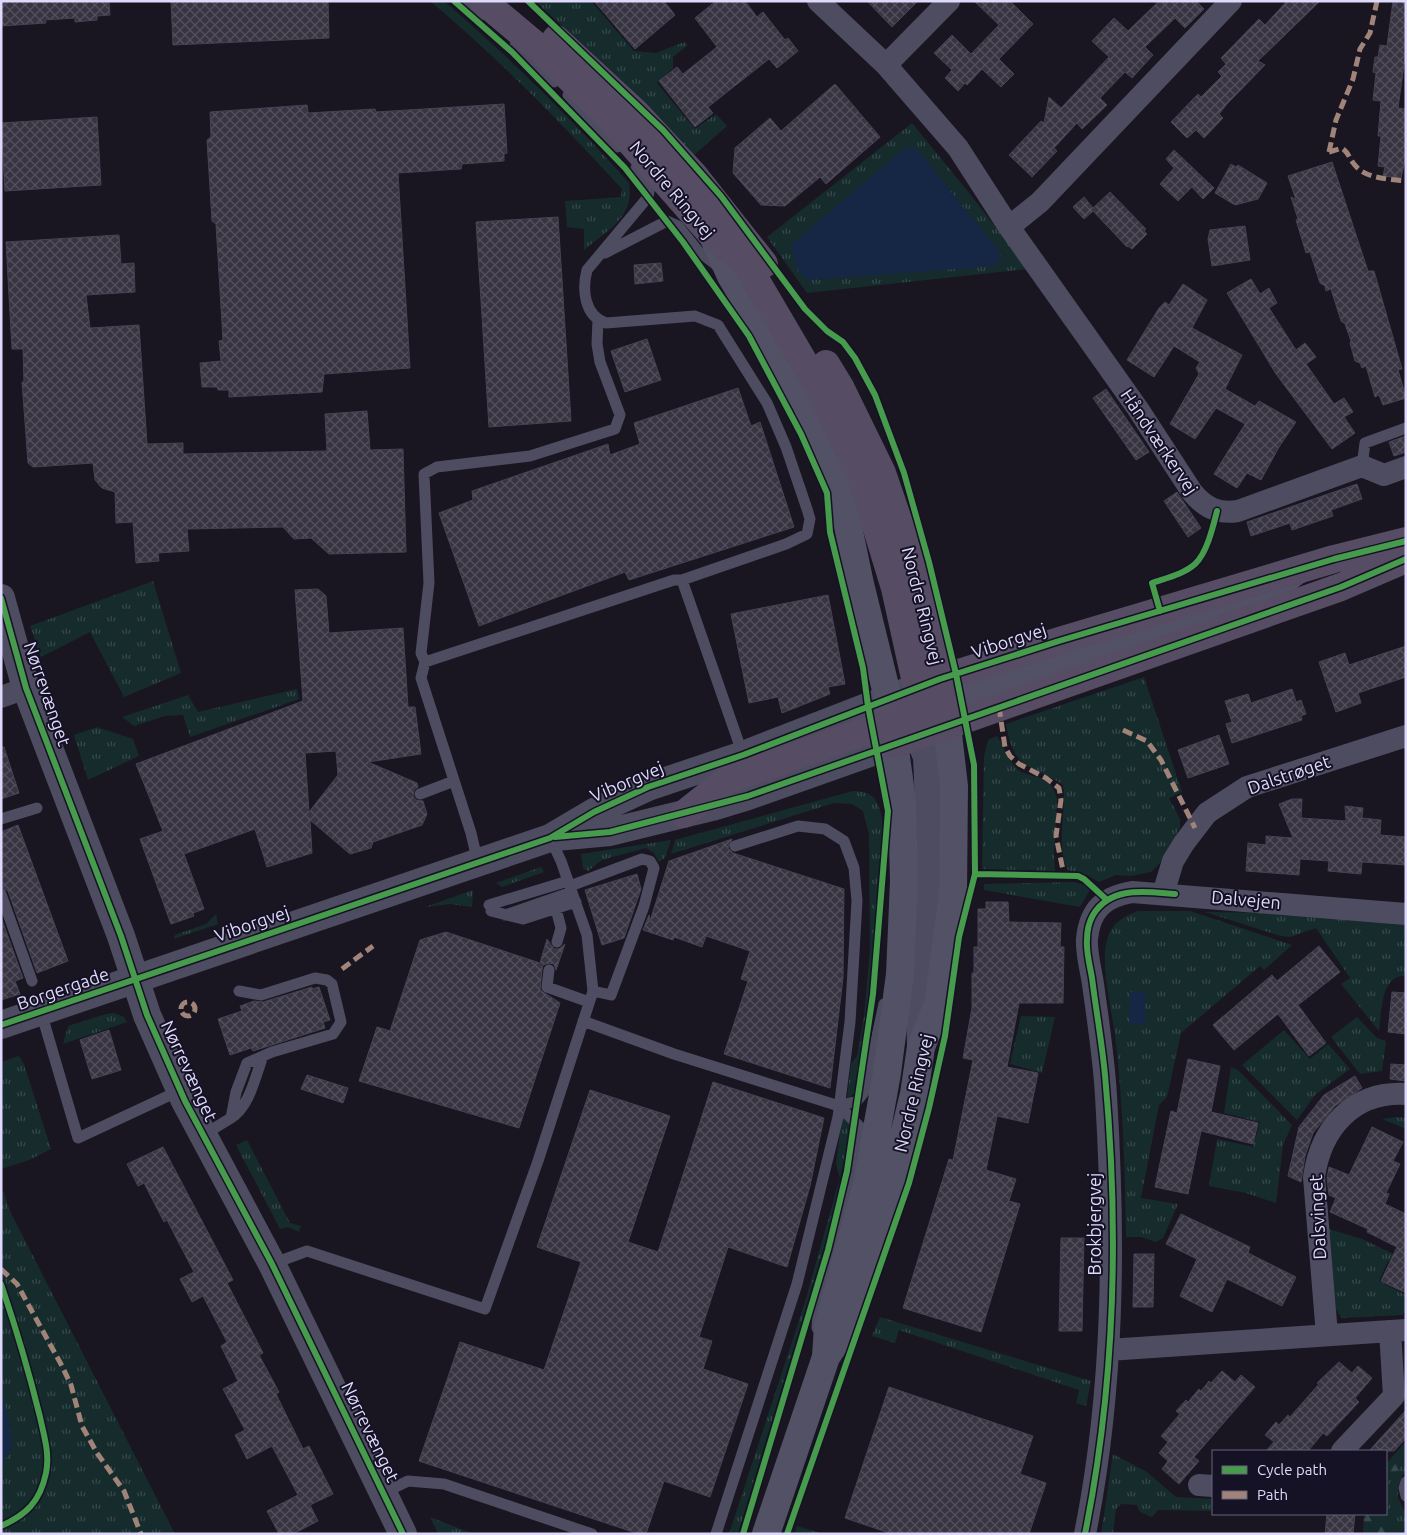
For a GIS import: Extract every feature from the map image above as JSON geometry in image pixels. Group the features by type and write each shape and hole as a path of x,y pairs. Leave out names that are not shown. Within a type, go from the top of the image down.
{"main road":[{"name":"Nordre Ringvej","path":"483,1 539,48 604,112 713,236 731,276 806,404 827,454 842,498 860,584 917,712 954,786 953,894 938,1004 921,1047 914,1094 887,1206 860,1292 844,1330 826,1357 766,1534"},
{"name":"Nordre Ringvej","path":"511,1 636,113 693,174 760,257 840,386 882,473 933,636 917,712 902,801 904,881 900,974 887,1073 867,1184 828,1326 826,1357"},
{"path":"713,236 745,262 822,393 864,483 895,588 917,712"},
{"name":"Viborgvej","path":"917,712 1059,641 1298,570 1406,541"},
{"name":"Viborgvej","path":"917,712 1341,587 1406,559"}],"street":[{"name":"Håndværkervej","path":"818,1 886,65 958,148 1010,227 1138,409 1192,492 1207,507 1227,512 1238,511 1362,466"},
{"path":"886,65 949,1"},
{"path":"1010,227 1040,202 1231,1"},
{"path":"1362,466 1384,475 1406,468"},
{"name":"Nørrevænget","path":"1,598 14,692 121,936 135,980 181,1090 272,1264 403,1534"},
{"name":"Viborgvej","path":"135,980 550,838 594,812 648,787 742,755 917,712"},
{"name":"Viborgvej","path":"550,838 610,832 748,796 917,712"},
{"name":"Dalstrøget","path":"1163,894 1173,862 1184,843 1207,813 1247,787 1406,736"},
{"name":"Dalvejen","path":"1093,915 1102,904 1118,894 1132,892 1406,914"},
{"name":"Brokbjergvej","path":"1085,1534 1102,1429 1108,1350 1111,1181 1105,1075 1087,941 1093,915"},
{"name":"Borgergade","path":"1,1025 135,980"},
{"name":"Dalsvinget","path":"1327,1335 1314,1177 1317,1156 1324,1138 1339,1120 1357,1106 1373,1096 1406,1094"},
{"path":"1108,1350 1398,1330 1394,1396 1343,1450"}],"lane":[{"path":"465,1 500,30 566,93 621,151 650,186 648,197 587,270 584,284 588,306 598,320 597,344 600,362 620,415 615,429 530,456 437,467 424,474 428,583 421,653 426,662 421,678 471,833 478,863"},
{"path":"601,255 668,222 678,226 698,251 731,276"},
{"path":"426,662 674,580 682,580 804,537 808,531 810,519 802,493 786,447 767,403 718,325 695,316 612,323 598,320"},
{"path":"1362,466 1365,443 1406,428"},
{"path":"682,580 742,755"},
{"path":"420,794 454,782"},
{"path":"1,819 36,808"},
{"path":"716,1534 797,1284 839,1106 850,1022 857,902 854,868 844,841 825,829 798,826 735,846"},
{"path":"272,1264 307,1251 485,1309 538,1160 591,996 587,934 550,838"},
{"path":"506,915 571,890 642,859 650,861 654,868 644,906 611,995 591,996 547,987 549,970"},
{"path":"571,890 556,909 523,919 506,915 490,908 571,890"},
{"path":"1,894 32,981"},
{"path":"556,909 561,928 557,942"},
{"path":"839,1106 857,1101 865,1091 885,998 900,974"},
{"path":"203,1135 230,1118 236,1092 247,1063 337,1031 342,1017 332,984 326,980 315,978 261,995 239,991"},
{"path":"41,1012 78,1138 181,1090"},
{"path":"583,1021 674,1054 839,1106 860,1128 859,1146 828,1276 818,1306 817,1327 826,1357"},
{"path":"383,1493 408,1481 444,1484 592,1534"},
{"path":"1406,1482 1404,1488 1406,1496"}],"green space":[{"path":"430,1 444,1 493,44 540,89 629,183 630,195 628,205 623,214 610,229 584,250 584,229 567,227 565,201 621,197 622,189 481,45"},
{"path":"535,1 591,1 634,51 656,53 684,42 688,45 673,57 673,68 657,83 695,129 716,114 727,126 694,155 638,96"},
{"path":"912,123 1028,269 807,293 767,237"},
{"path":"153,581 181,673 124,697 90,632 41,657 30,626"},
{"path":"1144,677 1182,792 1169,798 1180,819 1180,827 1161,862 1151,872 1131,876 1116,875 1099,882 1087,875 1068,870 1062,850 1063,785 1030,767 1018,758 1009,739 1006,724"},
{"path":"297,689 299,699 190,737 183,715 165,716 134,726 122,717 188,695 198,712"},
{"path":"97,727 133,739 139,756 88,780 74,735"},
{"path":"997,736 1015,767 1026,774 1039,777 1049,783 1054,790 1057,799 1055,871 982,869 984,756 988,740"},
{"path":"853,791 869,794 876,801 881,815 883,839 878,920 868,1007 855,1093 847,1098 851,1064 857,1056 864,1016 870,950 869,834 863,811 852,804 834,803 671,854 675,840"},
{"path":"671,840 665,858 659,862 654,853 646,848 602,860 588,871 583,869 581,854"},
{"path":"541,867 544,872 502,887 496,883"},
{"path":"1074,882 1085,885 1090,890 1080,907 984,890 984,884"},
{"path":"473,890 472,907 450,904 425,907"},
{"path":"1138,911 1190,911 1292,945 1264,970 1260,966 1181,1033 1167,1097 1159,1105 1141,1198 1178,1204 1163,1238 1156,1242 1141,1237 1126,1237 1120,1085 1105,961 1105,949 1112,929 1122,918"},
{"path":"1205,912 1267,913 1406,923 1406,976 1397,977 1391,981 1387,988 1382,1005 1379,1031 1341,984 1350,978 1316,928 1290,937 1281,936"},
{"path":"216,914 218,924 174,939 175,935 206,924"},
{"path":"114,1013 124,1017 127,1022 63,1044 68,1026"},
{"path":"1021,1016 1055,1017 1042,1073 1010,1064"},
{"path":"1357,1017 1377,1038 1386,1041 1382,1071 1360,1074 1331,1037"},
{"path":"1284,1030 1310,1059 1328,1044 1350,1069 1315,1095 1297,1120 1242,1065"},
{"path":"19,1056 24,1064 51,1149 29,1160 1,1169 1,1062"},
{"path":"1231,1067 1238,1070 1292,1125 1283,1145 1276,1203 1246,1193 1209,1186 1217,1139 1253,1147 1260,1122 1224,1113"},
{"path":"842,1117 849,1123 850,1129 831,1224 738,1534 729,1534 804,1305 840,1178 836,1164"},
{"path":"1406,1118 1406,1129 1382,1119"},
{"path":"247,1140 290,1223 301,1226 299,1232 288,1227 280,1229 236,1145"},
{"path":"4,1192 9,1209 175,1534 1,1534 1,1193"},
{"path":"1329,1229 1362,1239 1406,1260 1406,1269 1388,1261 1379,1281 1406,1295 1406,1309 1403,1315 1342,1318 1336,1309"},
{"path":"880,1317 1091,1381 1086,1406 1076,1403 1079,1390 899,1330 895,1343 872,1336"},
{"path":"1406,1441 1406,1460 1387,1483 1387,1463"},
{"path":"1113,1454 1147,1472 1176,1497 1212,1499 1212,1511 1158,1510 1152,1517 1140,1512 1137,1505 1121,1504 1116,1509 1113,1534 1101,1534"},
{"path":"1406,1460 1406,1468 1398,1486 1398,1498 1406,1514 1406,1534 1399,1534 1384,1515 1387,1515 1387,1483"},
{"path":"1364,1515 1384,1515 1399,1534 1363,1534"},
{"path":"430,1517 474,1534 438,1534"},
{"path":"797,1526 823,1534 795,1534"}],"water":[{"path":"905,148 916,148 1000,253 1000,260 994,266 809,280 804,277 796,265 792,244"},
{"path":"1130,992 1145,992 1145,1024 1129,1024"},
{"path":"1,1397 5,1403 13,1446 1,1467"}],"building":[{"path":"1,1 109,1 110,15 97,16 97,20 75,22 75,18 45,20 46,23 1,26"},
{"path":"171,1 328,1 329,38 173,45"},
{"path":"594,1 664,1 675,15 635,49"},
{"path":"716,1 745,1 757,17 763,12 785,40 788,38 798,51 777,68 769,59 708,107 713,113 695,127 659,81 677,67 683,74 717,47 695,18"},
{"path":"867,1 918,1 892,27"},
{"path":"974,1 1010,1 1033,24 999,59 1014,74 1001,87 982,69 967,85 965,83 958,91 945,78 952,70 934,53 952,35 971,54 999,25"},
{"path":"1159,1 1196,1 1204,9 1185,28 1175,18 1145,47 1153,55 1132,78 1125,72 1100,98 1107,105 1082,129 1077,123 1054,148 1057,151 1032,177 1009,155 1041,121 1044,123 1049,97 1061,108 1109,57 1092,41 1114,18 1128,31"},
{"path":"1287,1 1320,1 1258,61 1265,65 1228,103 1219,114 1223,118 1204,138 1196,130 1187,138 1171,122 1198,94 1201,97 1222,76 1218,72 1226,64 1221,58 1259,19 1265,25"},
{"path":"1393,1 1406,1 1406,50 1398,108 1406,109 1406,155 1401,178 1383,176 1385,167 1378,166 1381,136 1378,136 1381,101 1373,100 1376,73 1373,72 1375,57 1378,57 1380,45 1387,46"},
{"path":"835,84 880,137 826,184 820,177 785,206 761,205 733,173 735,148 770,118 781,131"},
{"path":"504,104 507,153 504,154 504,161 462,164 461,169 398,173 410,368 324,374 322,392 229,397 229,390 218,390 217,387 202,387 200,363 221,361 219,341 223,340 216,224 212,221 207,140 211,137 210,112 307,105 308,113 375,109 376,112"},
{"path":"97,117 101,185 5,191 1,123"},
{"path":"1174,150 1214,188 1203,199 1192,187 1178,201 1160,184 1174,168 1166,159"},
{"path":"1332,162 1368,271 1374,271 1402,369 1398,370 1406,398 1383,405 1379,395 1375,397 1366,366 1362,368 1360,363 1355,361 1351,341 1345,324 1341,321 1331,289 1326,291 1325,286 1320,283 1310,252 1306,253 1291,197 1296,200 1288,176"},
{"path":"1231,164 1236,167 1238,165 1267,183 1258,199 1235,205 1215,193"},
{"path":"1110,192 1146,229 1144,231 1147,234 1132,249 1127,247 1093,211 1084,219 1073,207 1084,197 1093,208"},
{"path":"558,217 571,421 489,427 476,222"},
{"path":"1245,226 1250,260 1212,266 1208,239 1210,230"},
{"path":"119,235 121,264 134,263 135,292 86,295 90,328 139,325 147,444 183,443 183,454 327,451 325,414 367,411 370,450 403,449 406,552 329,554 311,538 294,539 283,527 187,529 189,551 158,553 159,561 136,563 133,522 116,523 115,492 102,488 95,480 93,463 33,467 28,463 22,382 24,382 23,349 12,349 6,242"},
{"path":"661,263 663,281 635,284 634,265"},
{"path":"1251,279 1260,294 1269,288 1277,303 1269,308 1296,350 1305,343 1316,357 1306,364 1334,404 1344,398 1353,412 1344,417 1355,433 1332,449 1276,374 1227,293"},
{"path":"1183,284 1207,300 1192,328 1242,355 1225,389 1255,406 1259,401 1296,422 1279,447 1261,480 1247,473 1237,488 1214,474 1245,424 1216,408 1195,439 1170,424 1199,374 1196,368 1200,362 1174,346 1154,377 1127,360 1159,308 1165,302 1169,305"},
{"path":"647,339 661,380 625,392 611,351"},
{"path":"738,388 751,426 760,422 794,527 629,580 625,572 479,626 439,513 473,500 472,491 608,444 610,455 640,444 634,423"},
{"path":"1106,389 1149,452 1136,460 1093,398"},
{"path":"1406,436 1406,452 1394,456 1389,442"},
{"path":"1357,484 1362,499 1331,510 1333,516 1292,530 1290,523 1251,536 1247,522"},
{"path":"1177,492 1201,528 1188,537 1164,501"},
{"path":"318,589 326,596 329,633 403,628 408,707 415,707 421,754 368,762 417,783 418,787 414,790 413,796 416,800 423,801 427,814 422,825 373,842 371,848 350,854 310,820 312,853 267,867 255,829 184,854 204,909 193,913 194,916 171,924 140,839 163,831 136,764 303,701 295,590","holes":["336,751 338,775 309,812 305,753"]},
{"path":"828,595 845,684 828,687 830,694 782,713 778,697 749,703 731,614"},
{"path":"1406,646 1406,677 1358,693 1361,703 1336,712 1319,662 1345,653 1349,665"},
{"path":"1292,689 1296,702 1301,700 1306,714 1301,716 1302,720 1232,743 1226,724 1232,722 1225,701 1248,694 1251,703"},
{"path":"1219,735 1229,764 1188,778 1178,750"},
{"path":"1,747 4,747 19,793 1,799"},
{"path":"1292,799 1302,799 1301,818 1346,821 1345,806 1363,808 1362,818 1381,820 1380,835 1406,837 1406,865 1362,862 1361,874 1328,871 1329,861 1300,859 1299,875 1246,871 1248,843 1266,845 1266,836 1293,838 1279,804"},
{"path":"18,825 68,961 37,973 8,891 1,887 1,832"},
{"path":"732,839 728,848 733,853 844,889 843,978 830,1088 724,1054 748,981 741,979 750,951 706,936 702,947 674,937 673,940 643,930 649,915 650,921 669,861"},
{"path":"637,874 641,889 624,938 602,945 585,890"},
{"path":"986,902 1008,902 1009,922 1061,923 1060,947 1064,947 1063,1003 1019,1003 1007,1067 1038,1073 1028,1123 997,1116 986,1170 1016,1179 1009,1201 1020,1204 981,1332 903,1308 949,1159 953,1160 973,1060 963,1058 972,1008 974,947 978,947 978,909 986,909"},
{"path":"1,917 23,978 15,981 20,994 1,1000"},
{"path":"446,932 540,963 547,939 554,949 559,949 565,944 556,970 554,964 549,963 543,965 542,969 540,990 560,1003 519,1128 359,1081 377,1027 390,1031 420,940"},
{"path":"1319,946 1340,972 1298,1005 1326,1043 1309,1056 1278,1014 1234,1050 1213,1025 1272,975 1277,981"},
{"path":"312,987 312,989 319,987 330,1020 323,1022 325,1028 253,1051 251,1048 230,1055 218,1019 242,1011 240,1006 254,1001 263,1002"},
{"path":"1392,992 1406,993 1406,1034 1388,1032"},
{"path":"109,1030 121,1070 92,1079 80,1040"},
{"path":"1188,1059 1220,1066 1211,1112 1258,1123 1253,1144 1201,1131 1188,1194 1155,1187 1171,1111 1177,1113"},
{"path":"1391,1064 1406,1065 1406,1081 1390,1079"},
{"path":"307,1075 348,1088 343,1103 301,1089"},
{"path":"1355,1076 1362,1088 1335,1106 1313,1133 1305,1156 1301,1182 1288,1176 1299,1127 1324,1095"},
{"path":"713,1082 824,1118 810,1186 787,1267 728,1247 699,1337 712,1341 703,1369 748,1384 710,1497 664,1481 646,1534 639,1534 419,1461 460,1342 544,1370 581,1262 537,1247 590,1090 670,1116 628,1242 658,1252"},
{"path":"1372,1127 1403,1142 1393,1161 1400,1164 1386,1193 1389,1194 1385,1204 1406,1214 1406,1293 1381,1281 1397,1247 1367,1232 1368,1229 1330,1212 1336,1198 1329,1195 1327,1178 1329,1167 1349,1175"},
{"path":"163,1147 233,1280 227,1283 263,1353 259,1355 279,1392 276,1394 303,1449 309,1446 333,1494 310,1505 318,1521 293,1534 279,1534 267,1511 298,1495 272,1446 247,1459 235,1435 245,1430 223,1389 238,1381 221,1346 227,1342 203,1296 192,1302 180,1279 194,1272 167,1220 164,1222 144,1183 138,1186 127,1164"},
{"path":"1181,1214 1250,1247 1248,1253 1296,1277 1282,1306 1227,1279 1212,1312 1180,1296 1197,1259 1166,1244"},
{"path":"1061,1238 1084,1238 1082,1331 1059,1331"},
{"path":"1134,1254 1154,1254 1153,1307 1133,1307"},
{"path":"1339,1362 1352,1373 1358,1366 1372,1378 1355,1398 1359,1402 1327,1436 1323,1433 1309,1450 1267,1450 1274,1442 1265,1435 1276,1422 1279,1425 1288,1415 1290,1417 1319,1384 1317,1383"},
{"path":"1222,1371 1235,1382 1241,1375 1255,1387 1194,1457 1199,1461 1179,1484 1162,1469 1168,1461 1159,1453 1168,1442 1161,1436 1180,1414 1176,1411 1186,1400 1188,1402 1199,1389 1201,1391 1209,1381 1211,1383"},
{"path":"889,1387 1033,1436 1020,1474 1046,1483 1029,1534 892,1534 845,1518"},
{"path":"1406,1410 1406,1438 1394,1451 1370,1450"},
{"path":"1327,1515 1355,1515 1353,1534 1325,1534"}],"marked path":[{"path":"1329,152 1336,120 1353,79 1360,49 1370,33 1377,1"},
{"path":"1329,152 1342,148 1354,164 1364,173 1385,179 1406,181"},
{"path":"999,707 1005,747 1010,756 1019,764 1046,778 1059,788 1061,800 1056,836 1064,875"},
{"path":"1123,730 1147,741 1161,760 1195,828"},
{"path":"342,969 373,946"},
{"path":"185,1002 191,1002 195,1009 191,1016 185,1016 181,1012 181,1006 185,1002"},
{"path":"1,1269 17,1284 62,1366 71,1385 82,1426 97,1453 124,1491 141,1534"}],"cycle path":[{"path":"454,1 512,52 625,168 683,242 749,336 801,434 827,493 830,532 863,668 868,706 888,811 873,994 847,1171 828,1250 743,1534"},
{"path":"528,1 663,130 721,196 805,309 827,331 843,342 855,358 875,395 904,473 929,562 956,674 974,765 975,874 959,937 945,1036 929,1108 909,1183 787,1534"},
{"path":"1160,611 1152,583 1180,573 1195,564 1206,547 1217,511"},
{"path":"1,1025 550,838 594,812 648,787 743,755 940,679 1059,641 1334,559 1406,541"},
{"path":"555,837 610,832 748,796 1341,587 1406,559"},
{"path":"1,598 26,688 121,936 147,1015 185,1101 272,1264 403,1534"},
{"path":"975,874 1078,876 1084,879 1107,900"},
{"path":"1085,1534 1103,1421 1112,1305 1113,1247 1112,1189 1105,1075 1088,954 1087,934 1093,915 1109,899 1130,892 1175,894"},
{"path":"1,1284 31,1383 47,1452 46,1473 36,1500 25,1512 1,1526"}]}
